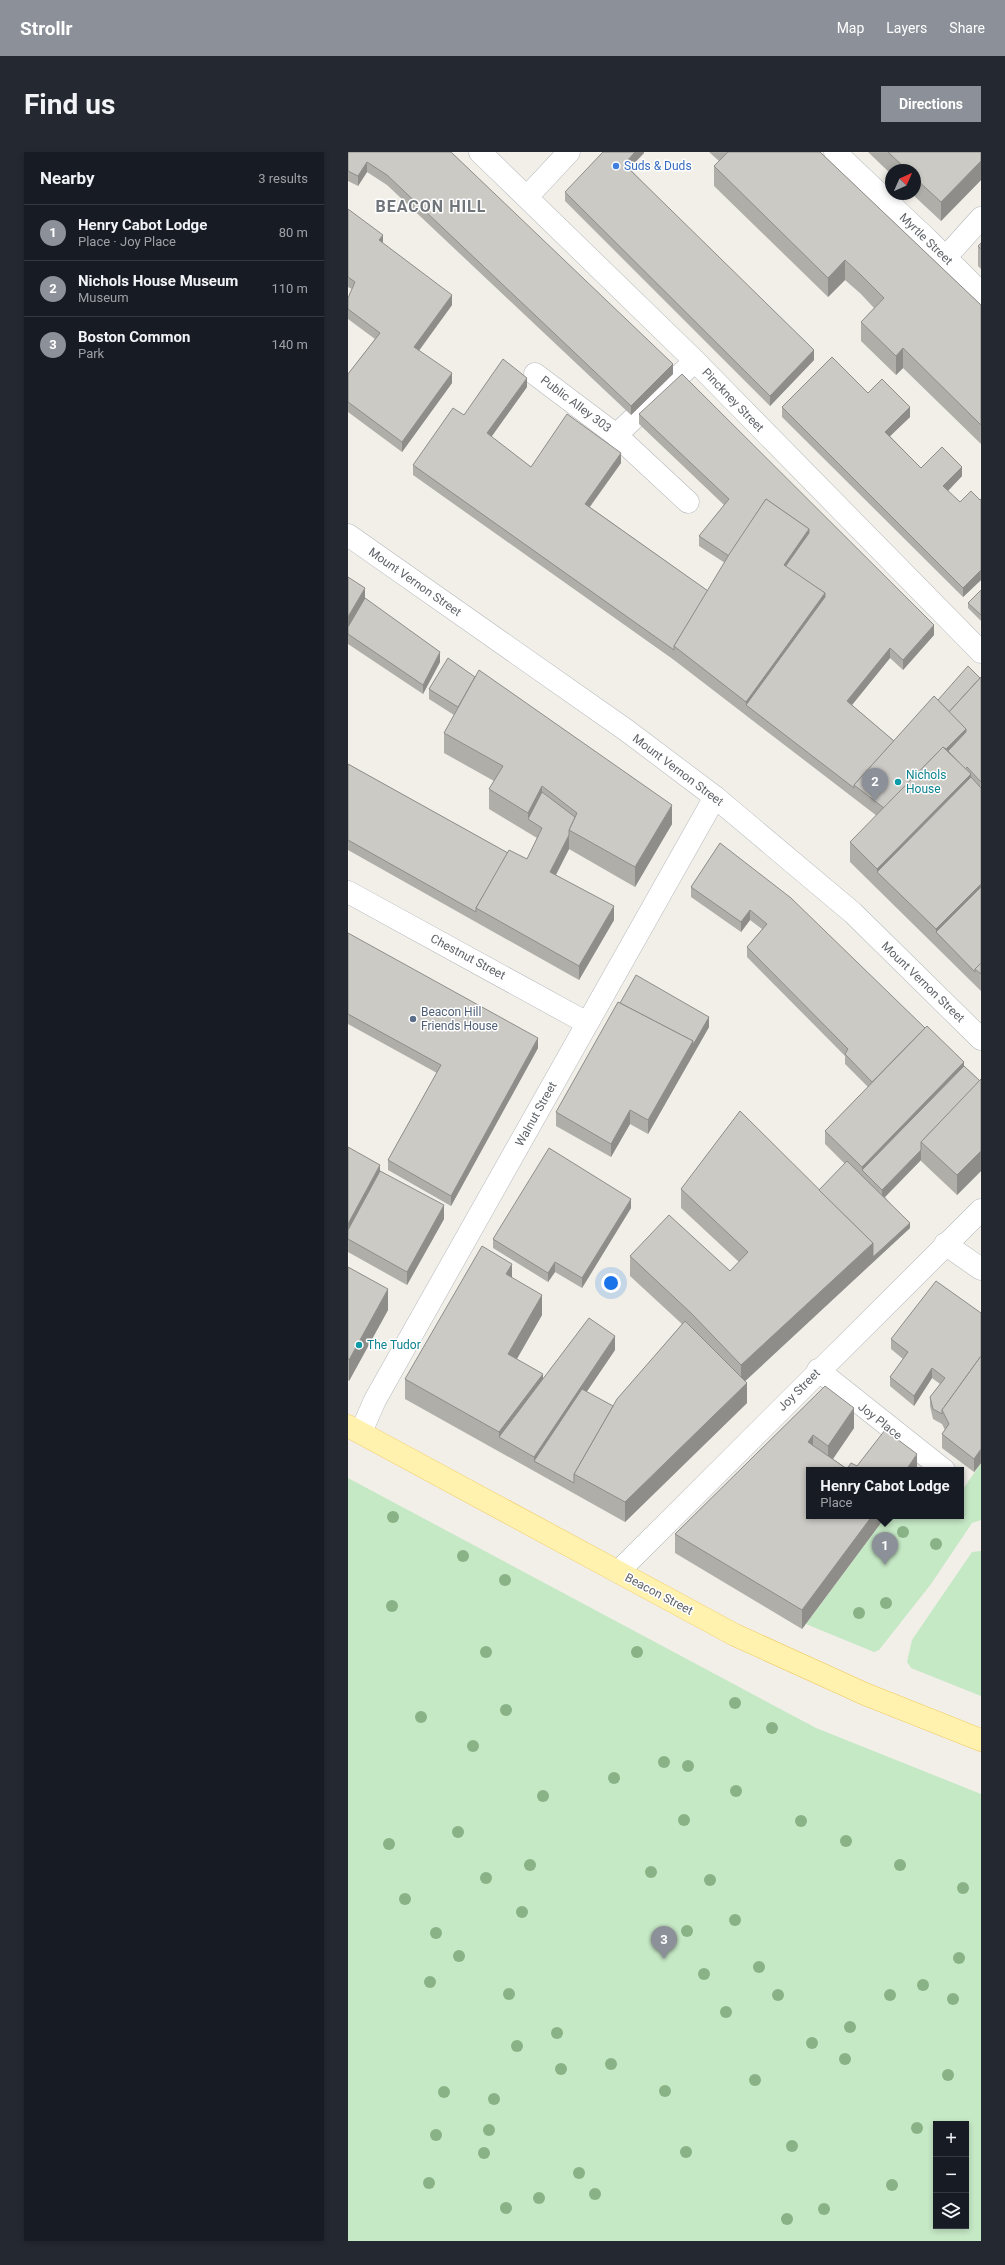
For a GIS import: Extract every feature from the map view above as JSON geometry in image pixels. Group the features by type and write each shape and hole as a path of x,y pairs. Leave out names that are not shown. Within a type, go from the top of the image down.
{"main road":[{"name":"Beacon Street","path":"354,1429 736,1635 800,1666 981,1740"}],"street":[{"name":"Pinckney Street","path":"480,152 695,361 981,652"},
{"path":"527,197 569,152"},
{"name":"Myrtle Street","path":"835,152 946,257 981,294"},
{"path":"946,257 981,218"},
{"name":"Public Alley 303","path":"616,435 695,361"},
{"name":"Public Alley 303","path":"536,374 616,435 688,502"},
{"name":"Mount Vernon Street","path":"348,535 626,730 715,797 853,913 981,1039"},
{"name":"Walnut Street","path":"354,1429 379,1394 715,797"},
{"name":"Chestnut Street","path":"348,892 587,1023"},
{"name":"Joy Street","path":"618,1572 818,1370 981,1210"},
{"path":"945,1244 981,1269"},
{"name":"Joy Place","path":"818,1370 940,1467"}],"green space":[{"path":"981,1463 981,1520 972,1523 931,1584 879,1650 874,1652 806,1624 884,1519 964,1519 964,1488"},
{"path":"348,1478 816,1728 981,1794 981,2241 348,2241"},
{"path":"981,1551 981,1696 911,1668 907,1662 912,1640 972,1552"}],"building":[{"path":"348,152 451,152 673,364 631,406 387,175 367,162 358,176 348,171"},
{"path":"603,152 635,152 624,164 814,350 770,396 565,192"},
{"path":"728,152 820,152 981,305 981,425 903,348 896,356 861,322 884,298 861,275 845,260 828,278 714,166"},
{"path":"888,152 981,152 981,161 941,202 921,184 921,164 901,164"},
{"path":"348,209 383,235 379,240 452,295 414,347 452,373 402,442 348,402 348,374 380,333 348,309 348,298 355,282 348,277"},
{"path":"832,357 868,393 882,379 910,407 885,432 921,468 942,447 962,467 943,486 960,502 971,491 980,500 981,499 981,570 963,588 782,407"},
{"path":"503,359 527,378 487,433 531,467 567,414 621,453 585,504 708,591 674,646 674,650 413,465 453,408 464,415"},
{"path":"682,374 934,625 903,660 890,648 847,701 894,741 854,785 854,788 746,705 825,597 825,593 785,567 809,533 809,529 766,499 729,556 699,536 729,499 639,414"},
{"path":"766,499 809,529 784,565 825,593 746,702 674,646 730,553"},
{"path":"348,577 365,588 348,617"},
{"path":"981,590 981,615 968,603"},
{"path":"365,598 440,652 423,685 348,634 348,627"},
{"path":"448,658 475,677 458,707 429,689"},
{"path":"968,666 980,678 949,712 938,700"},
{"path":"479,670 672,805 635,867 569,830 577,813 542,786 528,813 489,789 503,766 444,733"},
{"path":"981,677 981,782 967,767 965,769 948,751 966,732 966,729 949,712"},
{"name":"Nichols House","path":"934,696 966,729 946,749 943,747 884,808 854,785"},
{"path":"943,747 971,774 877,869 850,842"},
{"path":"348,764 508,853 476,908 476,912 348,840"},
{"path":"971,777 981,788 981,884 936,929 877,872"},
{"path":"542,792 575,817 569,830 569,835 550,872 614,906 579,966 476,908 509,850 527,859 542,828 528,819"},
{"path":"720,843 791,898 925,1028 872,1082 845,1054 848,1049 747,947 767,924 750,910 741,922 691,887"},
{"path":"981,887 981,963 975,969 975,972 936,932"},
{"path":"348,933 538,1038 451,1196 388,1160 441,1065 348,1014"},
{"path":"981,963 981,974 975,969"},
{"path":"636,975 709,1017 693,1045 693,1041 620,1003"},
{"path":"618,1002 693,1041 648,1120 630,1110 611,1144 556,1112"},
{"path":"927,1026 964,1062 862,1167 825,1131"},
{"path":"964,1066 980,1081 921,1142 921,1150 882,1190 862,1170"},
{"path":"981,1079 981,1151 957,1175 921,1142"},
{"path":"740,1111 873,1243 741,1365 691,1313 630,1256 669,1215 730,1271 748,1252 681,1189"},
{"path":"348,1147 380,1165 348,1224"},
{"path":"549,1148 631,1199 582,1278 555,1262 548,1273 493,1239"},
{"path":"847,1161 910,1223 873,1257 873,1243 819,1190"},
{"path":"380,1171 444,1205 407,1272 348,1239 348,1230"},
{"path":"482,1246 512,1264 506,1274 542,1295 508,1354 543,1374 499,1432 405,1379"},
{"name":"The Tudor","path":"348,1267 388,1289 349,1360 348,1359"},
{"path":"936,1281 981,1313 981,1356 942,1410 942,1414 933,1409 930,1397 945,1378 932,1368 914,1396 890,1377 908,1352 891,1339"},
{"path":"589,1318 615,1336 534,1457 499,1437"},
{"path":"685,1321 747,1383 625,1502 574,1474 617,1399"},
{"path":"981,1356 981,1449 974,1459 942,1434 949,1424 942,1410"},
{"path":"825,1386 854,1408 828,1446 813,1435 808,1442 844,1467 806,1467 806,1519 870,1519 802,1610 675,1534"},
{"path":"582,1389 613,1406 574,1474 574,1483 534,1461"},
{"path":"885,1430 917,1454 908,1467 848,1467 851,1463 857,1466"}],"place":[{"name":"Suds & Duds","path":"616,166"},
{"name":"Nichols House","path":"898,782"},
{"name":"Nichols House Museum","path":"875,801"},
{"name":"Beacon Hill Friends House","path":"413,1019"},
{"name":"The Tudor","path":"359,1345"},
{"name":"Henry Cabot Lodge","path":"885,1565"},
{"name":"Boston Common","path":"664,1959"}],"district":[{"name":"BEACON HILL","path":"431,206"}]}
